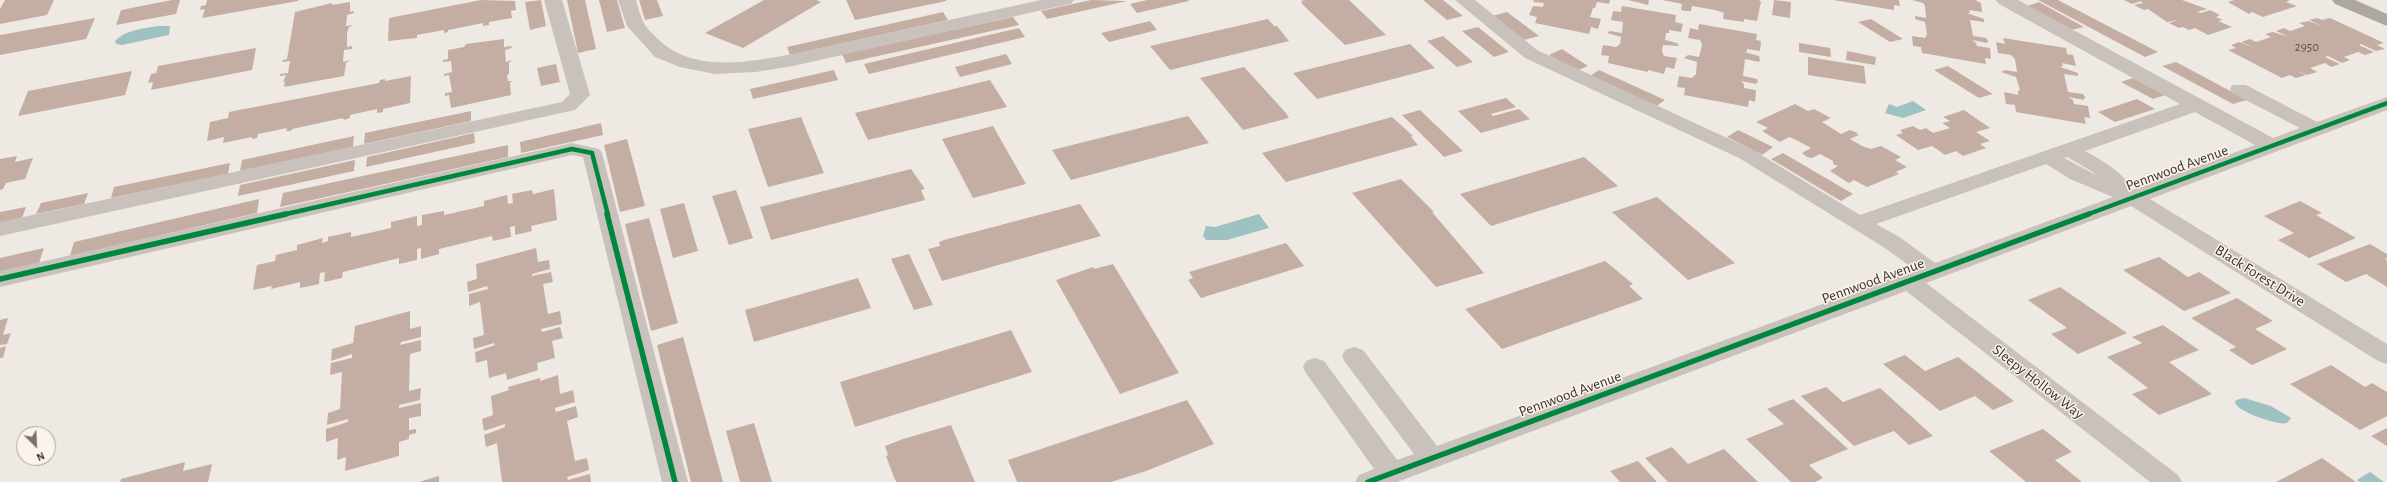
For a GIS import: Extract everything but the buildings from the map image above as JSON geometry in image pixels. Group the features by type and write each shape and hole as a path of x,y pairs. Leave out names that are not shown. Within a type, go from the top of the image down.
{"main road":[{"path":"2341,0 2387,21"}],"street":[{"path":"0,229 568,106 580,95 553,0"},
{"path":"627,0 636,26 661,53 687,63 715,68 756,66 793,60 1065,0"},
{"path":"1464,0 1531,54 1746,154 1893,243 1932,272"},
{"path":"2005,0 2272,146"},
{"path":"2240,89 2316,129"},
{"name":"Pennwood Avenue","path":"1368,482 2387,103"},
{"path":"1858,222 2196,105"},
{"path":"0,279 572,148 592,154 675,482"},
{"path":"2068,149 2100,168 2133,198"},
{"path":"2048,156 2077,175 2133,198"},
{"name":"Black Forest Drive","path":"2133,198 2387,355"},
{"name":"Sleepy Hollow Way","path":"1908,281 2169,482"},
{"path":"1354,356 1431,458"},
{"path":"1315,367 1392,473"}],"water":[{"path":"159,26 170,26 169,35 122,45 116,44 115,41 124,34"},
{"path":"1913,101 1926,110 1903,118 1885,113 1889,104 1897,107"},
{"path":"1259,214 1269,228 1227,240 1206,240 1203,236 1206,226 1215,227"},
{"path":"2244,398 2271,406 2291,418 2287,423 2282,423 2259,418 2238,407 2235,403 2236,400"},
{"path":"2370,472 2384,482 2360,482 2357,480"}],"cycle path":[{"path":"1368,482 2387,103"},
{"path":"0,279 572,149 592,153 675,482"}]}
